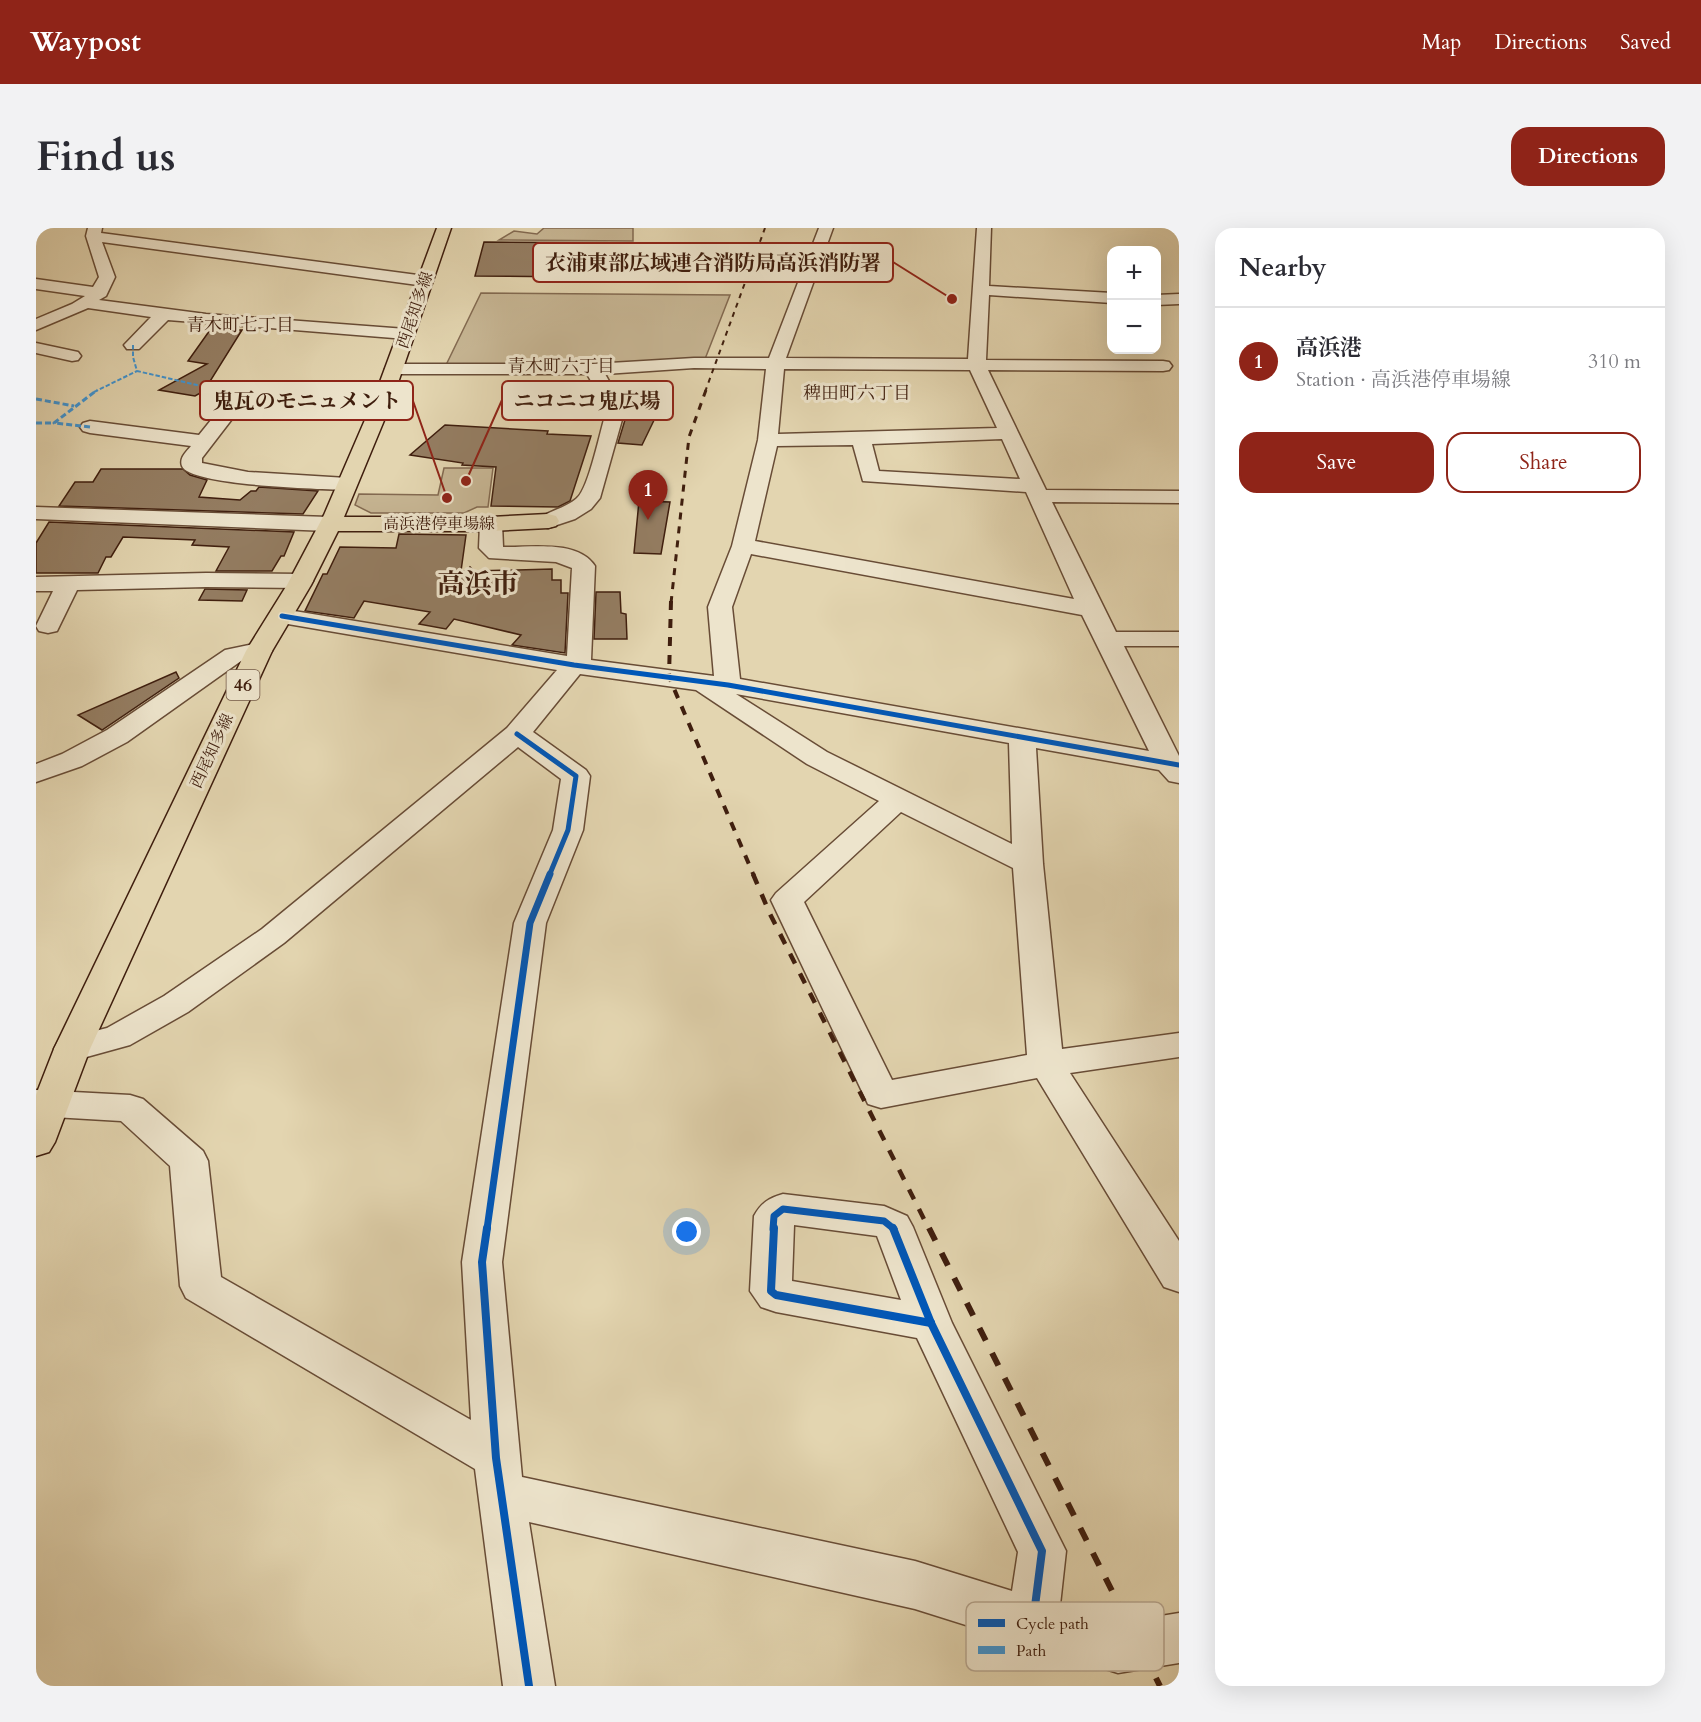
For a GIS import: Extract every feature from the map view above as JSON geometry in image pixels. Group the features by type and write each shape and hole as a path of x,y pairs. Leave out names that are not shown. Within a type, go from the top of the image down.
{"main road":[{"name":"西尾知多線","path":"36,1142 43,1103 72,1049 259,651 301,581 347,484 394,369 444,228"},
{"name":"高浜港停車場線","path":"328,524 491,524 549,521"}],"street":[{"path":"715,684 720,608 743,546 768,440 776,364 826,228"},
{"path":"984,228 977,365 1091,609 1176,768"},
{"path":"36,326 86,303 100,293 107,277 94,232 425,281"},
{"path":"36,284 100,293"},
{"path":"981,290 1107,298"},
{"path":"1161,300 1179,299"},
{"path":"86,303 162,316 406,334"},
{"path":"36,314 55,317"},
{"path":"134,345 162,316"},
{"path":"36,348 72,356"},
{"path":"394,369 593,369 694,363 977,365 1169,372 1160,354"},
{"path":"549,521 571,514 584,505 593,494 616,409 593,369"},
{"path":"243,393 192,458 192,466 206,472 231,476 347,484"},
{"path":"90,427 204,442"},
{"path":"768,440 1010,433"},
{"path":"861,439 870,477 1037,491 1179,497"},
{"path":"36,513 328,524"},
{"path":"72,1049 118,1037 176,1004 273,936 516,734 574,665 580,657 584,566 577,559 562,555 497,553 490,548 491,524"},
{"path":"743,546 1091,609"},
{"path":"36,584 301,581"},
{"path":"48,626 69,583"},
{"path":"282,616 574,665 715,684 1022,737 1176,768"},
{"path":"1108,639 1179,639"},
{"path":"36,774 72,760 117,736 234,655 259,651"},
{"path":"715,684 817,758 1028,864"},
{"path":"516,734 576,776 568,830 530,923 482,1262 498,1476 529,1686"},
{"path":"1022,737 1028,864 1046,1064 1179,1275"},
{"path":"898,799 787,900 881,1095 1046,1064 1179,1045"},
{"path":"43,1103 130,1108 189,1161 201,1286 498,1476 915,1585 969,1602"},
{"path":"931,1323 1042,1551 1036,1602"},
{"path":"1164,1640 1179,1638"}],"shaded area":[{"path":"544,228 633,228 633,241 499,240 514,231 537,234"},
{"path":"481,293 730,295 705,359 599,365 446,365"},
{"path":"444,468 493,468 488,507 477,507 464,513 371,513 355,505 359,494 438,495"}],"building":[{"path":"484,242 666,243 668,278 475,276"},
{"path":"210,330 242,330 204,391 195,396 159,390 207,364 188,361"},
{"path":"628,410 658,412 642,445 618,443"},
{"path":"445,425 591,436 570,501 558,507 491,506 496,467 462,465 463,463 410,455"},
{"path":"101,469 183,469 190,475 207,480 199,497 240,500 259,487 318,491 303,514 59,506 75,482 93,482"},
{"path":"639,501 670,502 661,554 634,553"},
{"path":"49,522 294,532 284,556 281,556 272,571 216,571 229,547 192,545 195,540 123,537 111,557 106,557 98,573 36,573 36,543"},
{"path":"399,534 466,535 461,571 467,571 470,567 474,571 552,569 552,580 561,580 561,593 568,593 565,653 512,645 521,635 454,619 446,629 419,624 430,612 364,601 354,618 305,611 323,574 327,574 340,547 396,548"},
{"path":"205,589 247,590 242,601 199,600"},
{"path":"596,592 620,592 621,613 626,614 627,639 594,639"},
{"path":"176,672 179,678 102,730 78,715"}],"railway":[{"path":"705,392 765,228"},
{"path":"671,603 689,437 706,390"},
{"path":"671,601 669,677 754,876"},
{"path":"753,874 770,914 929,1229"},
{"path":"929,1228 1118,1602"},
{"path":"1152,1671 1160,1686"}],"marked path":[{"path":"133,345 133,357 137,371 197,385 258,393 381,403"},
{"path":"90,427 54,423 89,394 137,371"},
{"path":"36,399 74,406"},
{"path":"36,423 54,423"}],"cycle path":[{"path":"282,616 574,665 728,685 1179,765"},
{"path":"517,734 576,776 568,830 530,923 482,1262 496,1458 529,1686"},
{"path":"783,1209 884,1221 893,1227 931,1323 776,1295 771,1291 774,1216 783,1209"},
{"path":"931,1323 1042,1551 1036,1602"}],"place":[{"name":"衣浦東部広域連合消防局高浜消防署","path":"952,299"},
{"name":"ニコニコ鬼広場","path":"466,481"},
{"name":"鬼瓦のモニュメント","path":"447,498"},
{"name":"高浜港","path":"648,520"}],"district":[{"name":"青木町七丁目","path":"240,325"},
{"name":"青木町六丁目","path":"561,366"},
{"name":"稗田町六丁目","path":"857,393"},
{"name":"高浜市","path":"478,584"}]}
